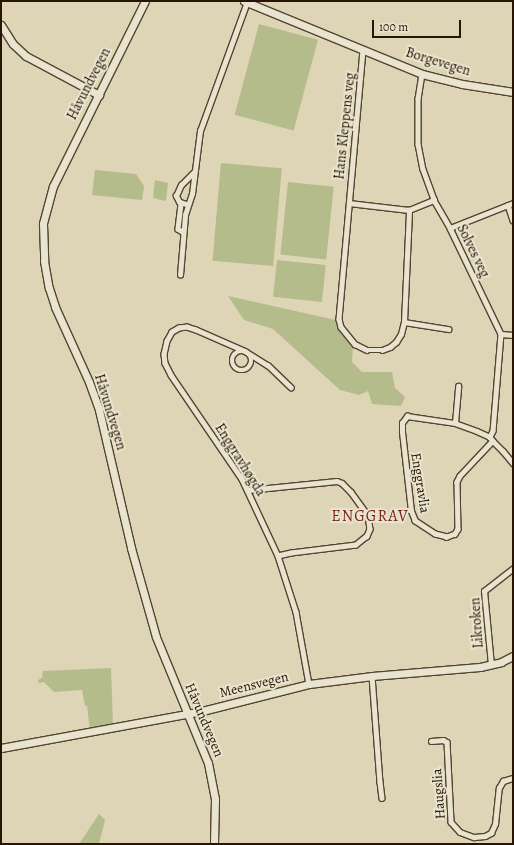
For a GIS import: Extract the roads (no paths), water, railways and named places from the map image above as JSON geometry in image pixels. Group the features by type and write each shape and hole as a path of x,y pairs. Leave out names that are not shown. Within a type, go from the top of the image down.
{"main road":[{"name":"Håvundvegen","path":"145,1 99,95 64,160 50,195 43,224 46,274 55,307 89,382 99,410 131,548 146,603 164,659 206,755 215,799 214,844"},
{"name":"Borgevegen","path":"245,2 422,74 462,84 513,92"},
{"path":"1,25 13,44 26,56 99,95"},
{"name":"Meensvegen","path":"1,748 188,714 309,684 372,676 474,668 491,665 513,656"}],"street":[{"name":"Borgevegen","path":"180,275 185,215 192,194 202,125 245,2"},
{"name":"Hans Kleppens veg","path":"363,50 350,203 340,292 339,319 341,327 355,344 367,350 382,350 396,342 401,334 404,322 409,210"},
{"name":"Solves veg","path":"422,74 418,98 418,144 423,169 434,200 450,228 501,334"},
{"name":"Borgevegen","path":"183,232 178,229 181,204 176,198 177,192 185,180 194,172"},
{"path":"350,203 409,210 434,200"},
{"path":"450,228 513,203"},
{"path":"181,204 188,205"},
{"path":"508,205 513,220"},
{"path":"404,322 448,329"},
{"name":"Enggravhøgda","path":"291,388 271,368 246,352 196,330 183,327 172,332 169,336 164,354 165,363 170,375 230,460 248,490 278,556 296,612 309,684"},
{"path":"491,439 493,431 501,334 513,335"},
{"path":"239,352 246,352 251,359 250,366 246,370 237,370 233,365 232,358 239,352"},
{"path":"458,386 456,423 477,430 491,439 513,463"},
{"name":"Enggravlia","path":"456,423 407,416 402,423 411,511 415,521 435,534 441,536 451,536 458,529 456,487 460,476 491,439"},
{"path":"248,490 324,481 337,481 342,483 351,492 368,516 370,529 367,536 356,545 278,556"},
{"name":"Likroken","path":"491,665 484,591 513,568"},
{"path":"372,676 382,798"},
{"name":"Haugslia","path":"431,741 443,740 447,742 451,822 460,832 474,837 485,836 491,833 495,824 499,788 503,781 513,778"}],"district":[{"name":"ENGGRAV","path":"370,516"}]}
